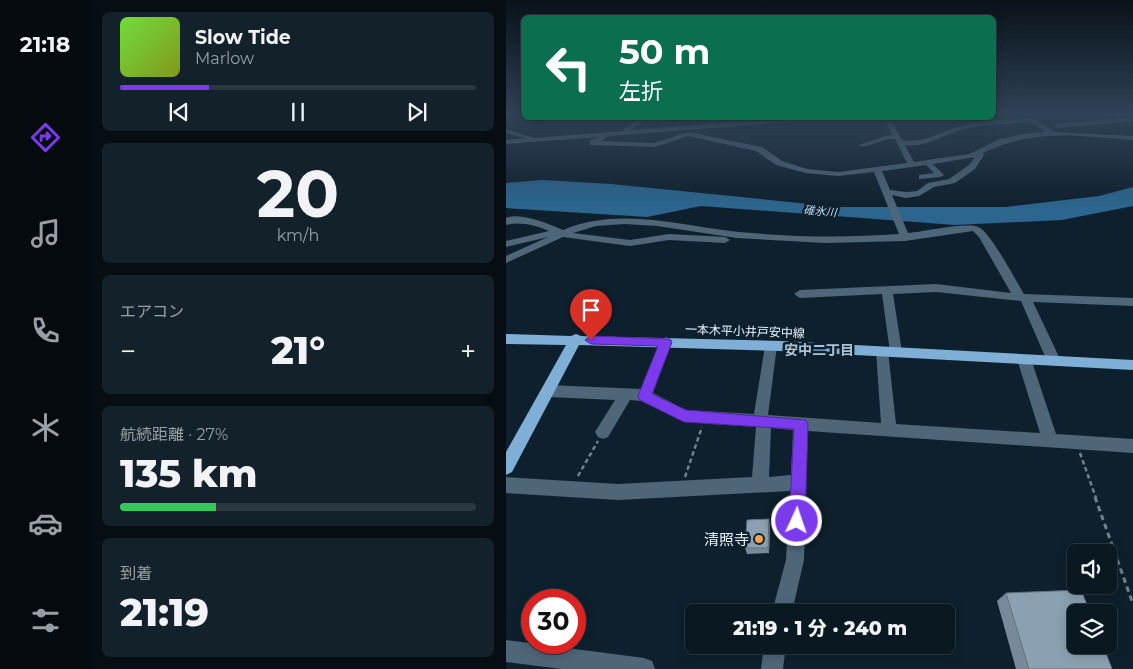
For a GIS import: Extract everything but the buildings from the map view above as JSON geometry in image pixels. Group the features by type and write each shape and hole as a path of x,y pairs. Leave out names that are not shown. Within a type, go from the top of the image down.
{"main road":[{"name":"一本木平小井戸安中線","path":"506,339 771,346 1133,364"},
{"path":"506,467 576,340"}],"street":[{"path":"631,144 657,144"},
{"path":"743,144 759,149 779,163 806,171 838,174 928,163 978,153 998,144"},
{"path":"901,144 912,165"},
{"path":"887,193 906,195 920,193 931,186 952,181 972,167 980,156 978,153"},
{"path":"922,177 940,175 928,163"},
{"path":"877,169 904,236"},
{"path":"506,222 512,218 544,225 560,233 630,243 668,237 802,244 846,242 848,240"},
{"path":"506,244 607,221 761,237 848,240 904,236 969,228 976,229 987,240 1022,297 1054,361"},
{"path":"506,260 522,255 560,233"},
{"path":"800,294 936,288 1022,297 1133,302"},
{"path":"887,290 896,352"},
{"path":"645,396 666,342"},
{"path":"760,485 762,423 771,346"},
{"path":"882,351 889,428"},
{"path":"1024,359 1050,440"},
{"path":"548,391 645,396 684,416 705,418 762,423 889,428 1133,446"},
{"path":"603,432 626,394"},
{"path":"784,604 795,560 801,424"},
{"path":"506,485 618,492 799,483"},
{"path":"506,651 644,669"},
{"path":"772,669 774,654"}],"path":[{"path":"680,489 705,418"},
{"path":"570,489 603,432"},
{"path":"1077,442 1133,604"}],"water":[{"name":"碓氷川","path":"542,180 611,184 840,207 1006,207 1099,196 1133,187 1133,206 1062,220 955,225 701,206 647,217 506,208 506,183"}],"place":[{"name":"清照寺","path":"759,539"}],"district":[{"name":"安中二丁目","path":"819,350"}],"route":[{"path":"591,340 666,342 645,396 684,416 764,423 801,424 797,521"}]}
